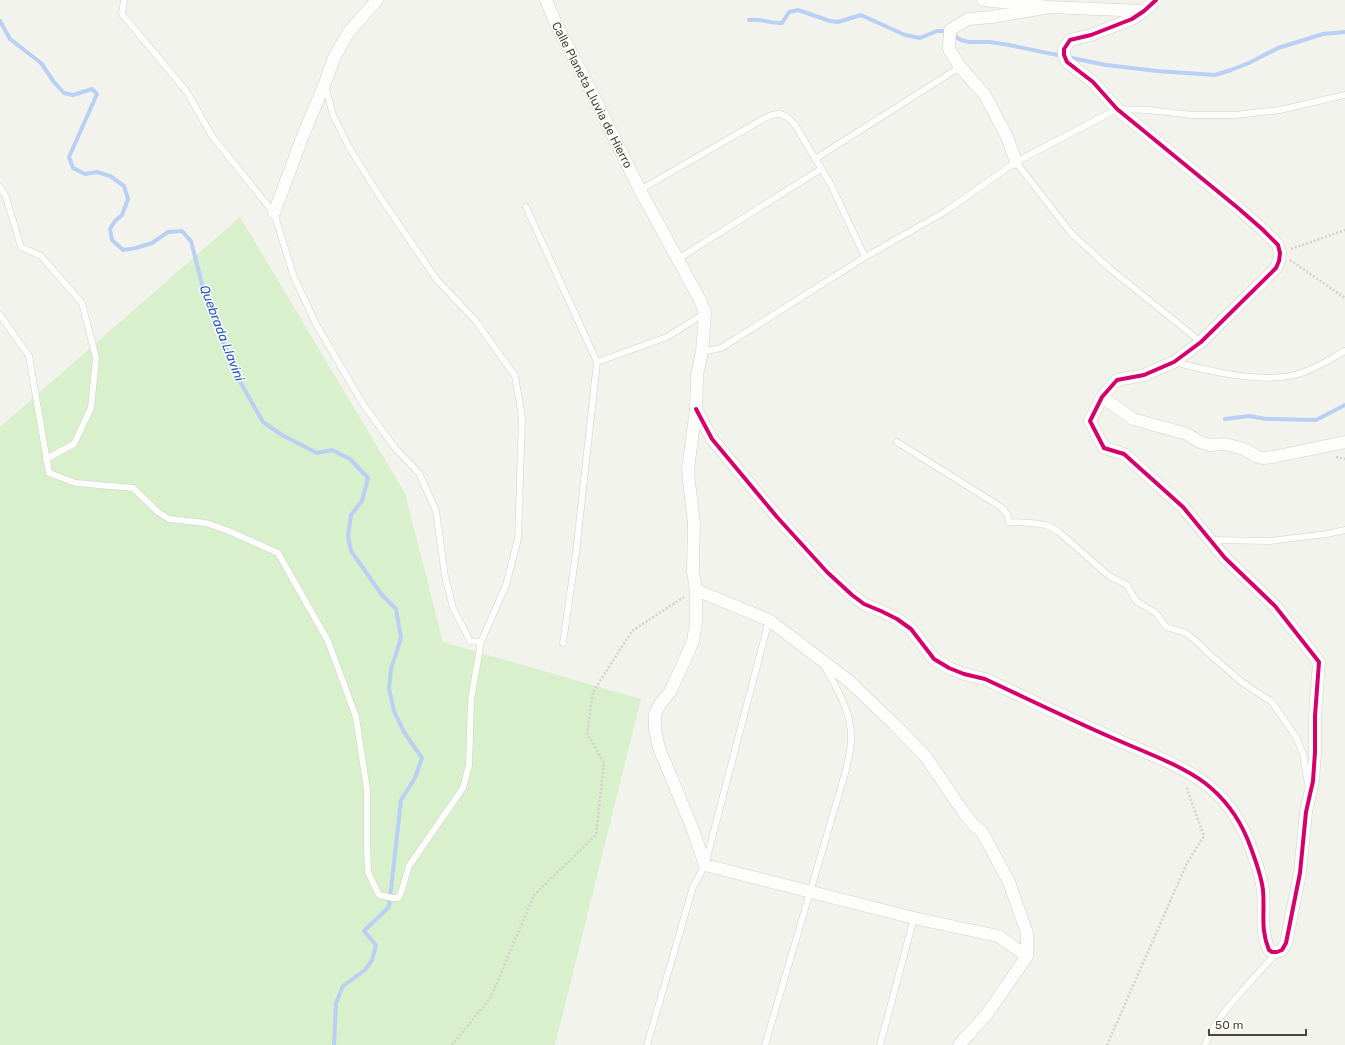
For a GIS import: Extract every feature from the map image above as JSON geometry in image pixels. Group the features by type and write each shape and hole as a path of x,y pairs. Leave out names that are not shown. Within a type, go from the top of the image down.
{"street":[{"path":"274,212 334,58 348,33 377,0"},
{"name":"Calle Planeta Lluvia de Hierro","path":"546,0 556,24 640,190 700,300 705,313"},
{"path":"983,0 1048,7"},
{"path":"696,409 712,439 777,517 827,572 864,604 881,610 911,629 934,659 948,668 985,679 1180,768 1205,783 1224,801 1238,819 1249,844 1263,890 1263,932 1266,943 1269,950 1277,952 1282,950 1286,943 1300,874 1306,812 1313,781 1315,716 1319,662 1275,606 1225,558 1183,507 1124,454 1104,448 1090,421 1102,397 1117,380 1144,374 1174,362 1201,342 1276,268 1279,261 1280,253 1278,245 1258,224 1117,109 1093,82 1067,62 1064,55 1064,49 1070,40 1112,28 1132,19 1144,12 1156,0"},
{"path":"1016,162 1007,137 985,96 960,67 949,49 950,30 968,19 992,17 1048,7 1090,4 1144,12"},
{"path":"705,313 702,352 697,375 696,409 688,468 694,522 693,572 696,590 696,622 693,641 670,692 660,704 655,714 655,729 659,748 694,830 705,865 914,918 998,936 1027,956"},
{"path":"1102,397 1133,419 1187,434 1200,442 1210,445 1225,444 1244,449 1263,458 1345,442"},
{"path":"696,590 769,620 849,681 896,725 926,757 962,810 972,823 982,832 1009,882 1028,933 1027,956 987,1014 959,1045"}],"lane":[{"path":"124,0 122,14 187,92 212,136 274,212 294,277 316,324 364,404 395,448 419,473 436,510 445,576 453,608 470,640 481,642"},
{"path":"815,159 960,67"},
{"path":"0,315 29,356 49,473 76,483 133,488 158,512 169,519 206,523 229,531 278,554 328,641 356,718 367,790 368,872 379,895 398,898 410,866 463,788 469,765 471,700 481,642 506,585 518,539 522,417 515,376 475,320 437,280 380,197 349,147 333,115 325,83"},
{"path":"702,352 721,348 865,257 946,211 1016,162 1117,109 1148,110 1192,115 1234,115 1280,110 1345,95"},
{"path":"640,190 772,114 781,113 789,118 822,169 865,257"},
{"path":"1016,162 1072,233 1109,268 1201,342"},
{"path":"678,259 822,169"},
{"path":"0,187 6,197 22,247 41,256 82,303 96,358 91,408 74,444 46,459"},
{"path":"526,207 597,362 576,553 563,642"},
{"path":"597,362 667,337 705,313"},
{"path":"1174,362 1214,372 1265,377 1288,377 1304,372 1345,351"},
{"path":"897,442 1001,507 1007,514 1009,522 1046,525 1059,532 1109,576 1127,586 1136,601 1156,613 1166,627 1186,633 1243,683 1272,702 1296,737 1304,754 1308,779 1308,802"},
{"path":"1211,540 1270,541 1328,534 1345,530"},
{"path":"647,1045 693,887 705,865 769,620"},
{"path":"765,1045 846,770 852,737 849,715 823,662"},
{"path":"880,1045 914,918"},
{"path":"1205,1045 1208,1036 1220,1018 1277,952"}],"path":[{"path":"1280,253 1345,230"},
{"path":"1280,253 1345,298"},
{"path":"452,1045 491,997 534,895 596,835 604,763 587,733 593,692 632,631 696,590"},
{"path":"1108,1045 1187,863 1204,836 1180,768"}],"green space":[{"path":"240,217 405,493 443,642 641,699 555,1045 0,1045 0,427"}],"waterway":[{"path":"749,20 782,23 789,12 798,10 830,21 838,22 861,15 905,35 920,38 937,31 946,31 961,40 969,42 990,42 1009,45 1106,65 1157,71 1215,75 1249,63 1278,48 1323,34 1345,32"},
{"name":"Quebrada Llavini","path":"0,21 10,39 41,63 54,82 64,93 73,95 92,89 97,94 69,157 73,168 85,174 97,172 110,176 124,186 128,199 122,215 115,221 110,229 112,240 123,250 152,243 168,232 182,231 191,241 204,292 234,371 263,422 282,435 317,453 332,450 350,459 368,478 362,501 351,515 348,536 351,551 382,595 396,609 401,638 391,669 389,688 394,711 404,732 422,758 415,778 401,800 389,907 364,931 376,945 372,960 365,970 343,986 336,1003 334,1045"},
{"path":"1225,419 1249,416 1266,419 1316,420 1345,405"}],"cycle path":[{"path":"696,409 712,439 777,517 827,572 864,604 897,619 911,629 934,659 949,668 964,674 985,679 1173,764 1195,776 1212,789 1229,808 1247,838 1262,884 1266,942 1269,950 1272,952 1282,950 1286,943 1300,873 1306,812 1313,781 1315,716 1319,662 1275,606 1225,558 1183,507 1124,454 1104,448 1090,421 1102,397 1117,380 1144,375 1174,362 1201,342 1276,268 1279,261 1280,253 1278,245 1262,229 1117,109 1093,82 1067,62 1064,55 1064,49 1070,40 1091,35 1132,19 1156,0"}]}
